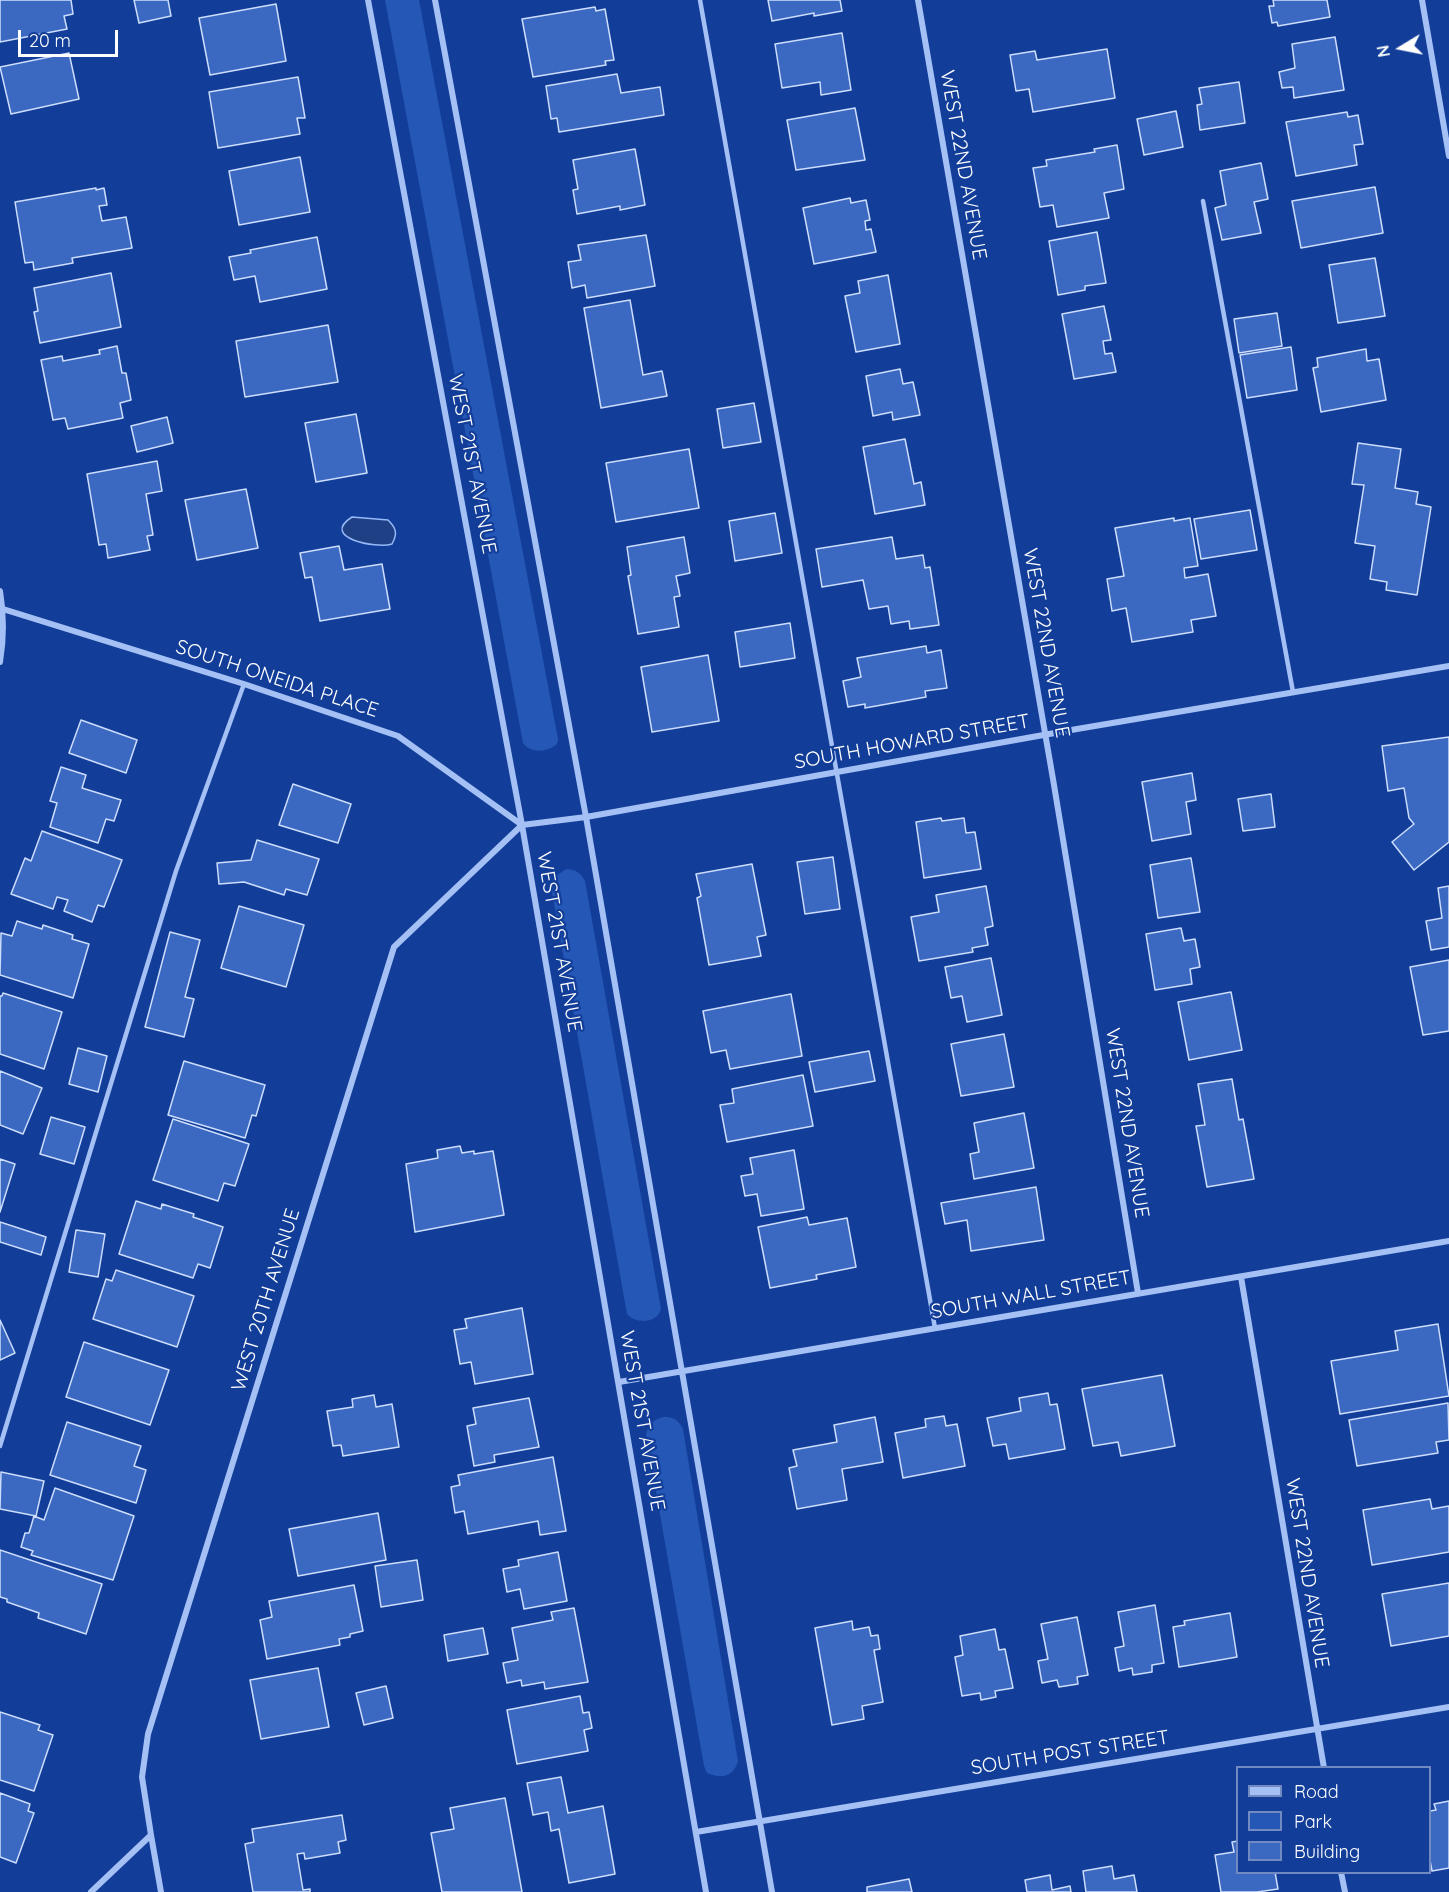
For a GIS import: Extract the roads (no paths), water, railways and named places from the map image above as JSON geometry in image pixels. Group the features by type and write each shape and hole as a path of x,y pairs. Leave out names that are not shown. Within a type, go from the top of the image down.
{"street":[{"name":"WEST 21ST AVENUE","path":"368,0 522,825 706,1892"},
{"path":"435,0 586,817 772,1892"},
{"name":"WEST 22ND AVENUE","path":"918,0 1045,735 1138,1293"},
{"path":"1422,0 1449,156"},
{"path":"0,591 3,644 0,662"},
{"name":"SOUTH ONEIDA PLACE","path":"2,609 244,684 398,736 522,825"},
{"name":"SOUTH HOWARD STREET","path":"522,825 586,817 1449,666"},
{"name":"WEST 20TH AVENUE","path":"161,1892 142,1777 148,1734 394,947 522,825"},
{"name":"SOUTH WALL STREET","path":"619,1382 1449,1241"},
{"name":"WEST 22ND AVENUE","path":"1241,1277 1324,1766"},
{"name":"SOUTH POST STREET","path":"696,1832 1449,1707"},
{"path":"91,1892 151,1835"},
{"path":"1341,1874 1345,1892"}],"lane":[{"path":"700,0 935,1328"},
{"path":"1203,201 1293,692"},
{"path":"0,1446 176,871 244,684"}]}
